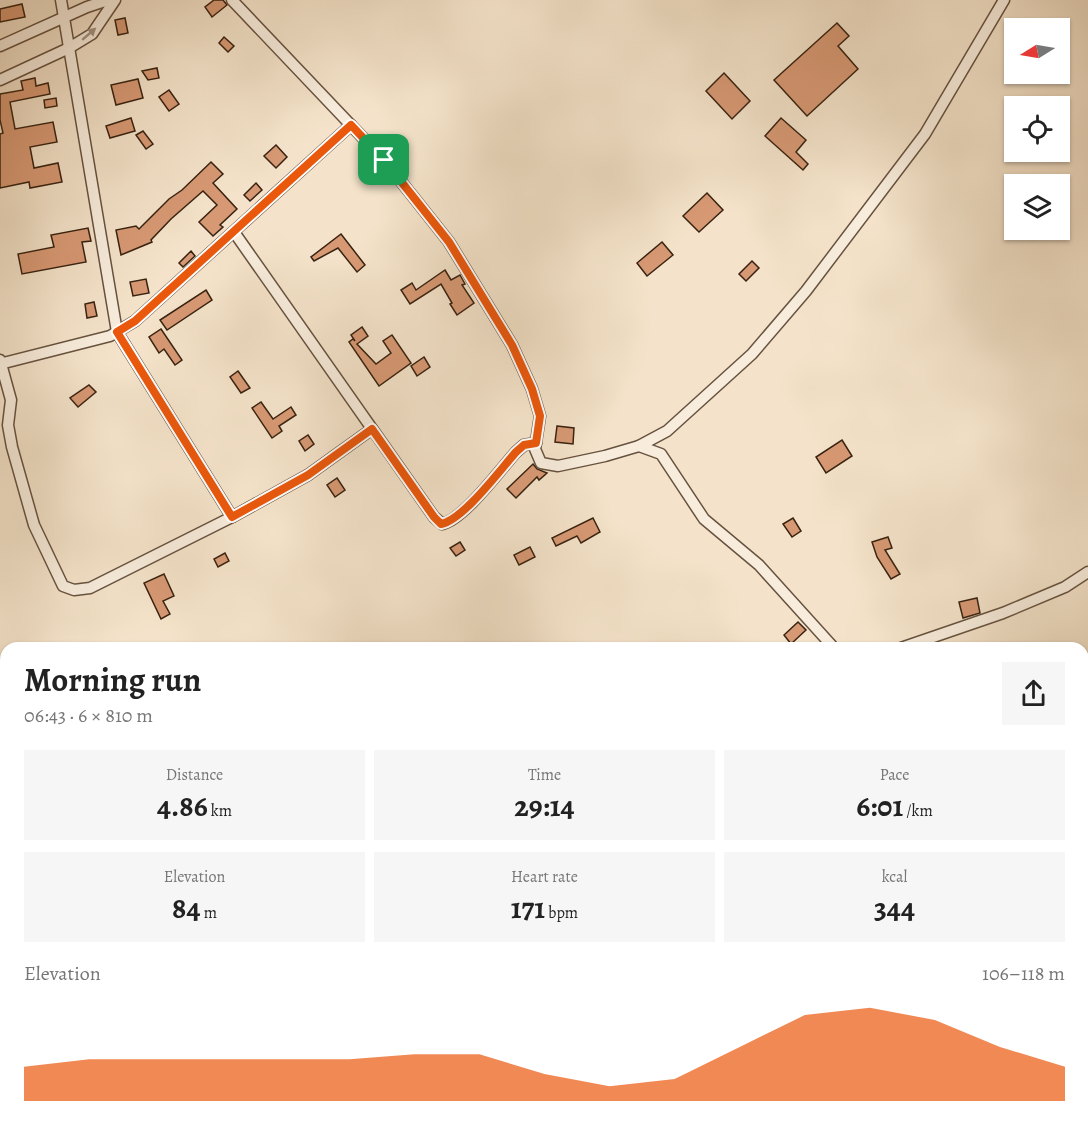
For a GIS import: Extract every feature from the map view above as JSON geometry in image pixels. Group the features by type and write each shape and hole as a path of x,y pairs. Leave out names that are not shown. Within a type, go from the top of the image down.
{"street":[{"path":"61,0 117,332 232,517"},
{"path":"0,46 108,0"},
{"path":"0,80 69,48 92,34 115,0"},
{"path":"232,0 384,160 449,242 512,345 532,389 540,416 535,448 541,463 558,466 639,446 667,431 752,354 806,291 925,134 1004,0"},
{"path":"351,125 135,321 110,336 0,363 11,400 8,425 12,447 34,525 63,586 74,590 90,588 232,517 308,475 372,429"},
{"path":"234,232 441,524 449,522 461,513 524,445 536,443"},
{"path":"639,446 662,454 704,519 759,565 829,642"},
{"path":"918,642 1003,613 1065,587 1088,572"}],"building":[{"path":"214,0 223,0 227,5 212,17 205,7"},
{"path":"22,4 25,17 0,22 0,9"},
{"path":"125,18 128,33 118,35 115,20"},
{"path":"837,23 849,36 838,46 858,69 807,116 774,80"},
{"path":"224,37 234,46 228,52 219,43"},
{"path":"157,68 159,78 148,80 142,71"},
{"path":"724,73 750,101 732,119 706,91"},
{"path":"35,78 36,86 48,83 50,94 10,102 15,129 53,122 57,142 30,147 34,168 58,163 62,182 30,188 29,182 0,188 0,134 3,133 0,120 0,94 23,90 21,81"},
{"path":"138,79 143,98 116,105 111,85"},
{"path":"169,90 179,104 169,111 159,97"},
{"path":"56,98 57,106 45,108 44,100"},
{"path":"131,118 135,131 110,138 106,126"},
{"path":"781,118 806,140 796,152 808,164 803,170 765,136"},
{"path":"143,131 153,144 146,149 136,135"},
{"path":"276,145 287,157 276,168 264,156"},
{"path":"211,162 223,174 213,183 237,209 220,225 223,227 213,236 199,222 217,205 203,191 171,219 151,240 152,242 121,255 116,230 136,226 139,229"},
{"path":"256,183 262,190 250,201 244,195"},
{"path":"707,193 723,210 699,232 683,216"},
{"path":"88,228 91,241 82,242 86,262 22,274 18,254 54,247 51,235"},
{"path":"341,234 365,265 357,272 338,248 314,261 311,257"},
{"path":"662,242 673,255 647,276 637,263"},
{"path":"191,251 195,256 183,267 179,263"},
{"path":"752,261 759,268 746,281 739,274"},
{"path":"445,270 451,280 460,275 465,284 462,285 474,303 457,315 441,284 410,304 401,290 412,283 416,290"},
{"path":"146,279 149,293 133,296 130,282"},
{"path":"206,290 212,300 167,330 160,320"},
{"path":"94,302 97,316 87,318 85,304"},
{"path":"362,327 368,336 357,344 376,364 391,353 383,341 392,335 411,363 379,386 349,342 353,339 355,341 351,335"},
{"path":"161,329 182,360 175,365 164,349 159,353 149,337"},
{"path":"424,357 430,367 417,376 411,366"},
{"path":"238,371 250,388 241,393 230,377"},
{"path":"89,385 96,392 78,407 70,398"},
{"path":"261,402 273,419 291,407 296,415 279,426 282,431 272,438 252,408"},
{"path":"557,426 574,428 573,444 555,442"},
{"path":"308,435 314,444 305,451 299,441"},
{"path":"842,440 852,456 826,473 816,457"},
{"path":"533,464 537,469 547,473 539,480 537,477 516,498 507,489"},
{"path":"337,478 345,490 335,497 327,485"},
{"path":"593,518 600,532 581,543 577,536 556,546 552,538"},
{"path":"793,518 801,531 792,537 783,524"},
{"path":"888,537 892,548 885,550 900,574 891,579 877,557 872,542"},
{"path":"460,542 465,550 456,556 450,548"},
{"path":"530,547 535,557 519,565 514,555"},
{"path":"225,553 229,561 218,567 214,559"},
{"path":"164,574 174,596 163,601 170,614 161,619 144,583"},
{"path":"977,598 980,613 963,618 959,602"},
{"path":"798,622 806,630 793,642 789,642 784,635"}],"route":[{"path":"351,125 384,160 449,242 512,345 532,389 540,416 536,443 524,445 461,513 449,522 441,524 372,429 308,475 232,517 117,332 135,321 351,125"}]}
